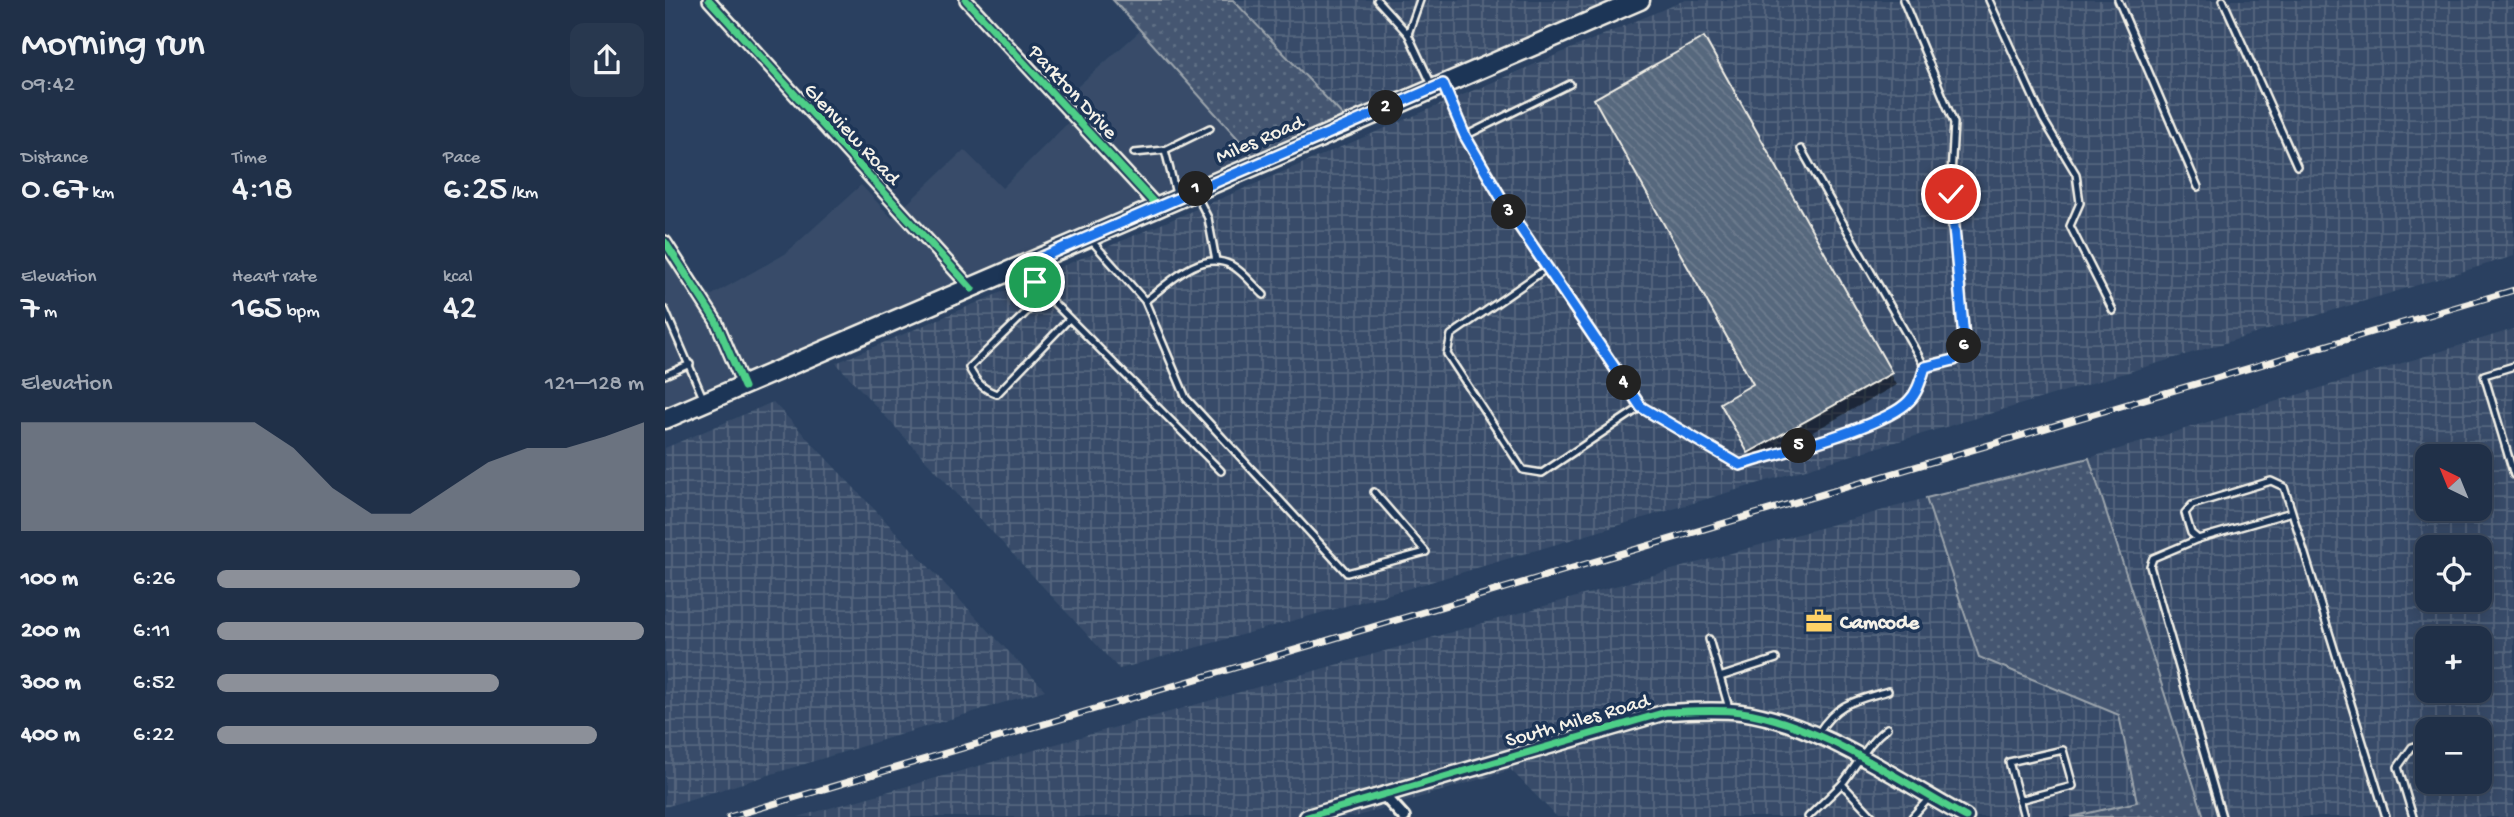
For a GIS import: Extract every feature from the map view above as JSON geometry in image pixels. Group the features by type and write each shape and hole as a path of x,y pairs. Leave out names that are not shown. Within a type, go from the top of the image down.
{"main road":[{"name":"Miles Road","path":"665,419 1640,0"}],"street":[{"name":"Glenview Road","path":"709,0 972,289"},
{"name":"Parkton Drive","path":"965,0 1157,206"},
{"path":"665,242 716,321 744,387"},
{"name":"South Miles Road","path":"1307,817 1666,712 1730,711 1781,722 1817,735 1963,816"},
{"path":"1384,795 1404,817"}],"lane":[{"path":"1377,0 1408,34 1465,136 1546,269 1641,407 1740,465 1883,419 1908,402 1920,385 1925,367 1801,149"},
{"path":"1408,34 1420,0"},
{"path":"1903,0 1954,122 1951,194 1965,350 1954,360 1925,367"},
{"path":"1989,0 2043,119 2076,174 2080,203 2070,226 2113,311"},
{"path":"2118,0 2198,187"},
{"path":"2223,0 2297,166"},
{"path":"1465,136 1570,84"},
{"path":"1134,153 1165,150 1210,128"},
{"path":"1165,150 1177,197"},
{"path":"1194,190 1208,218 1216,261"},
{"path":"1088,236 1145,301 1186,398 1347,573 1426,552 1374,492"},
{"path":"1145,301 1198,263 1216,261 1232,266 1263,295"},
{"path":"1026,264 1045,294 1221,471"},
{"path":"1546,269 1451,335 1447,347 1447,354 1523,470 1542,473 1641,407"},
{"path":"1045,294 969,368 976,381 986,391 997,394 1069,319"},
{"path":"665,310 706,403"},
{"path":"665,375 690,364"},
{"path":"2514,366 2484,375 2514,475"},
{"path":"2198,539 2191,533 2185,513 2192,505 2271,481 2284,487 2386,817"},
{"path":"2223,817 2150,566 2153,558 2198,539 2292,512"},
{"path":"1709,639 1730,711"},
{"path":"1720,677 1776,659"},
{"path":"1817,735 1831,713 1843,705 1888,691"},
{"path":"1808,817 1842,784 1861,760 1869,741 1887,728"},
{"path":"2413,817 2398,767 2415,746"},
{"path":"2019,800 2073,786 2063,750 2009,762 2019,800 2024,817"},
{"path":"1842,784 1874,817"},
{"path":"1912,817 1930,797"}],"shaded area":[{"path":"1113,0 1233,0 1350,123 1259,162"},
{"path":"1233,0 1640,0 1350,123"},
{"path":"1685,0 2514,0 2514,256 1407,589 1119,669 836,363"},
{"path":"1141,30 1259,162 665,419 665,257 712,295 785,254 861,185 892,218 964,150 1002,188 1074,117 1060,102"},
{"path":"2514,329 2514,817 2202,817 2089,458"},
{"path":"773,402 1045,690 665,807 665,448"},
{"path":"2089,458 2204,817 2071,817 2137,802 2119,715 1979,657 1926,498"},
{"path":"1926,498 1979,657 2119,715 2138,802 2071,817 1557,817 1511,770 1355,817 798,817"}],"building":[{"path":"1704,37 1892,373 1748,453 1720,403 1753,384 1594,99"}],"railway":[{"path":"729,817 2514,290"}],"cycle path":[{"path":"709,0 972,289"},
{"path":"966,0 1157,206"},
{"path":"665,242 716,321 744,387"},
{"path":"1307,817 1666,712 1713,710 1770,718 1829,740 1966,817"}],"place":[{"name":"Camcode","path":"1819,621"}],"route":[{"path":"1035,282 1026,264 1443,84 1478,161 1546,269 1641,407 1740,465 1883,419 1908,402 1920,385 1925,367 1954,360 1965,350 1951,194"}]}
